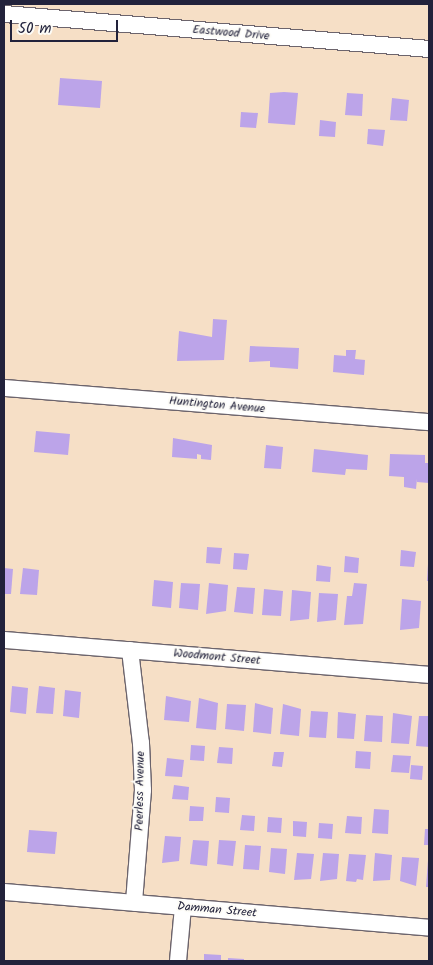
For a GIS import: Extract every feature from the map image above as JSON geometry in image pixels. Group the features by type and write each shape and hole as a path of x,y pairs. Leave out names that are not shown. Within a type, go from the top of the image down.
{"street":[{"name":"Eastwood Drive","path":"4,14 429,49"},
{"name":"Huntington Avenue","path":"4,388 429,422"},
{"name":"Woodmont Street","path":"4,640 429,675"},
{"name":"Peerless Avenue","path":"130,650 141,743 143,790 134,903"},
{"name":"Damman Street","path":"4,892 429,928"},
{"path":"178,961 183,907"}],"building":[{"path":"60,78 102,81 100,108 58,105"},
{"path":"270,93 298,93 295,125 268,123"},
{"path":"347,93 363,94 362,116 345,115"},
{"path":"392,98 409,100 407,121 390,120"},
{"path":"241,112 258,113 256,128 240,127"},
{"path":"320,120 336,122 335,137 319,136"},
{"path":"368,129 385,130 383,146 367,144"},
{"path":"213,319 227,320 224,360 177,361 179,331 212,337"},
{"path":"250,346 299,348 298,369 270,367 270,361 249,362"},
{"path":"346,350 356,350 355,359 365,360 364,375 333,372 334,355 346,356"},
{"path":"36,431 70,434 68,455 34,452"},
{"path":"173,438 212,445 211,460 201,459 201,455 197,454 197,459 172,457"},
{"path":"266,445 283,447 281,469 264,468"},
{"path":"314,449 368,455 367,470 346,469 345,475 312,472"},
{"path":"390,454 425,455 425,463 429,463 429,483 417,482 417,479 416,489 404,487 404,477 389,476"},
{"path":"207,547 222,548 220,564 206,563"},
{"path":"401,550 416,552 414,567 400,566"},
{"path":"234,553 249,554 247,570 233,569"},
{"path":"345,556 359,558 358,573 344,572"},
{"path":"428,564 429,581 427,581"},
{"path":"317,565 331,567 330,582 316,581"},
{"path":"4,568 13,569 11,594 4,594"},
{"path":"23,568 39,570 37,595 20,594"},
{"path":"154,580 173,582 171,608 152,606"},
{"path":"181,583 200,584 198,610 179,608"},
{"path":"209,583 228,585 226,611 206,614"},
{"path":"354,583 367,584 363,624 344,625 347,596 352,596"},
{"path":"237,587 255,588 253,614 234,612"},
{"path":"264,589 283,591 281,616 262,615"},
{"path":"292,590 311,592 309,619 290,621"},
{"path":"319,593 338,594 336,620 317,622"},
{"path":"402,599 421,601 419,628 400,630"},
{"path":"12,686 28,688 26,714 10,712"},
{"path":"39,686 55,688 53,714 36,713"},
{"path":"65,690 81,692 79,718 63,716"},
{"path":"166,696 191,701 189,722 164,720"},
{"path":"199,698 218,703 216,730 196,728"},
{"path":"255,703 273,708 271,734 253,732"},
{"path":"227,704 246,705 244,731 225,729"},
{"path":"283,704 301,709 299,736 280,734"},
{"path":"311,711 328,712 326,738 309,737"},
{"path":"338,712 356,714 354,739 337,738"},
{"path":"393,713 412,716 409,744 391,743"},
{"path":"366,715 383,716 382,742 364,741"},
{"path":"419,716 428,716 429,747 416,746"},
{"path":"191,745 205,746 204,761 190,760"},
{"path":"219,747 233,748 232,764 217,763"},
{"path":"356,751 371,752 370,769 355,768"},
{"path":"274,752 284,752 282,767 272,766"},
{"path":"393,755 411,756 409,773 391,772"},
{"path":"167,758 184,760 182,777 165,776"},
{"path":"411,765 423,766 422,780 410,779"},
{"path":"174,785 189,787 188,800 172,799"},
{"path":"216,797 230,798 229,813 215,812"},
{"path":"190,806 204,807 203,821 189,821"},
{"path":"374,809 389,810 388,834 372,833"},
{"path":"242,815 255,816 254,831 240,830"},
{"path":"347,816 362,817 361,834 345,833"},
{"path":"268,817 282,818 281,833 267,832"},
{"path":"293,821 307,822 306,837 293,836"},
{"path":"319,823 333,824 332,839 318,838"},
{"path":"425,829 429,829 429,845 424,845"},
{"path":"29,830 57,832 55,854 27,852"},
{"path":"165,836 181,837 179,861 162,863"},
{"path":"193,840 209,841 207,866 190,864"},
{"path":"219,840 236,841 233,866 217,864"},
{"path":"245,845 261,846 259,870 243,869"},
{"path":"271,848 287,849 285,874 269,872"},
{"path":"297,853 314,854 311,879 294,880"},
{"path":"323,853 339,854 337,879 320,881"},
{"path":"375,853 392,855 390,880 373,881"},
{"path":"349,854 366,855 363,880 357,879 356,882 346,881"},
{"path":"402,857 419,858 416,886 400,881"},
{"path":"428,860 429,887 426,887"},
{"path":"204,954 221,955 221,961 204,961"},
{"path":"228,958 244,959 244,961 228,961"}]}
